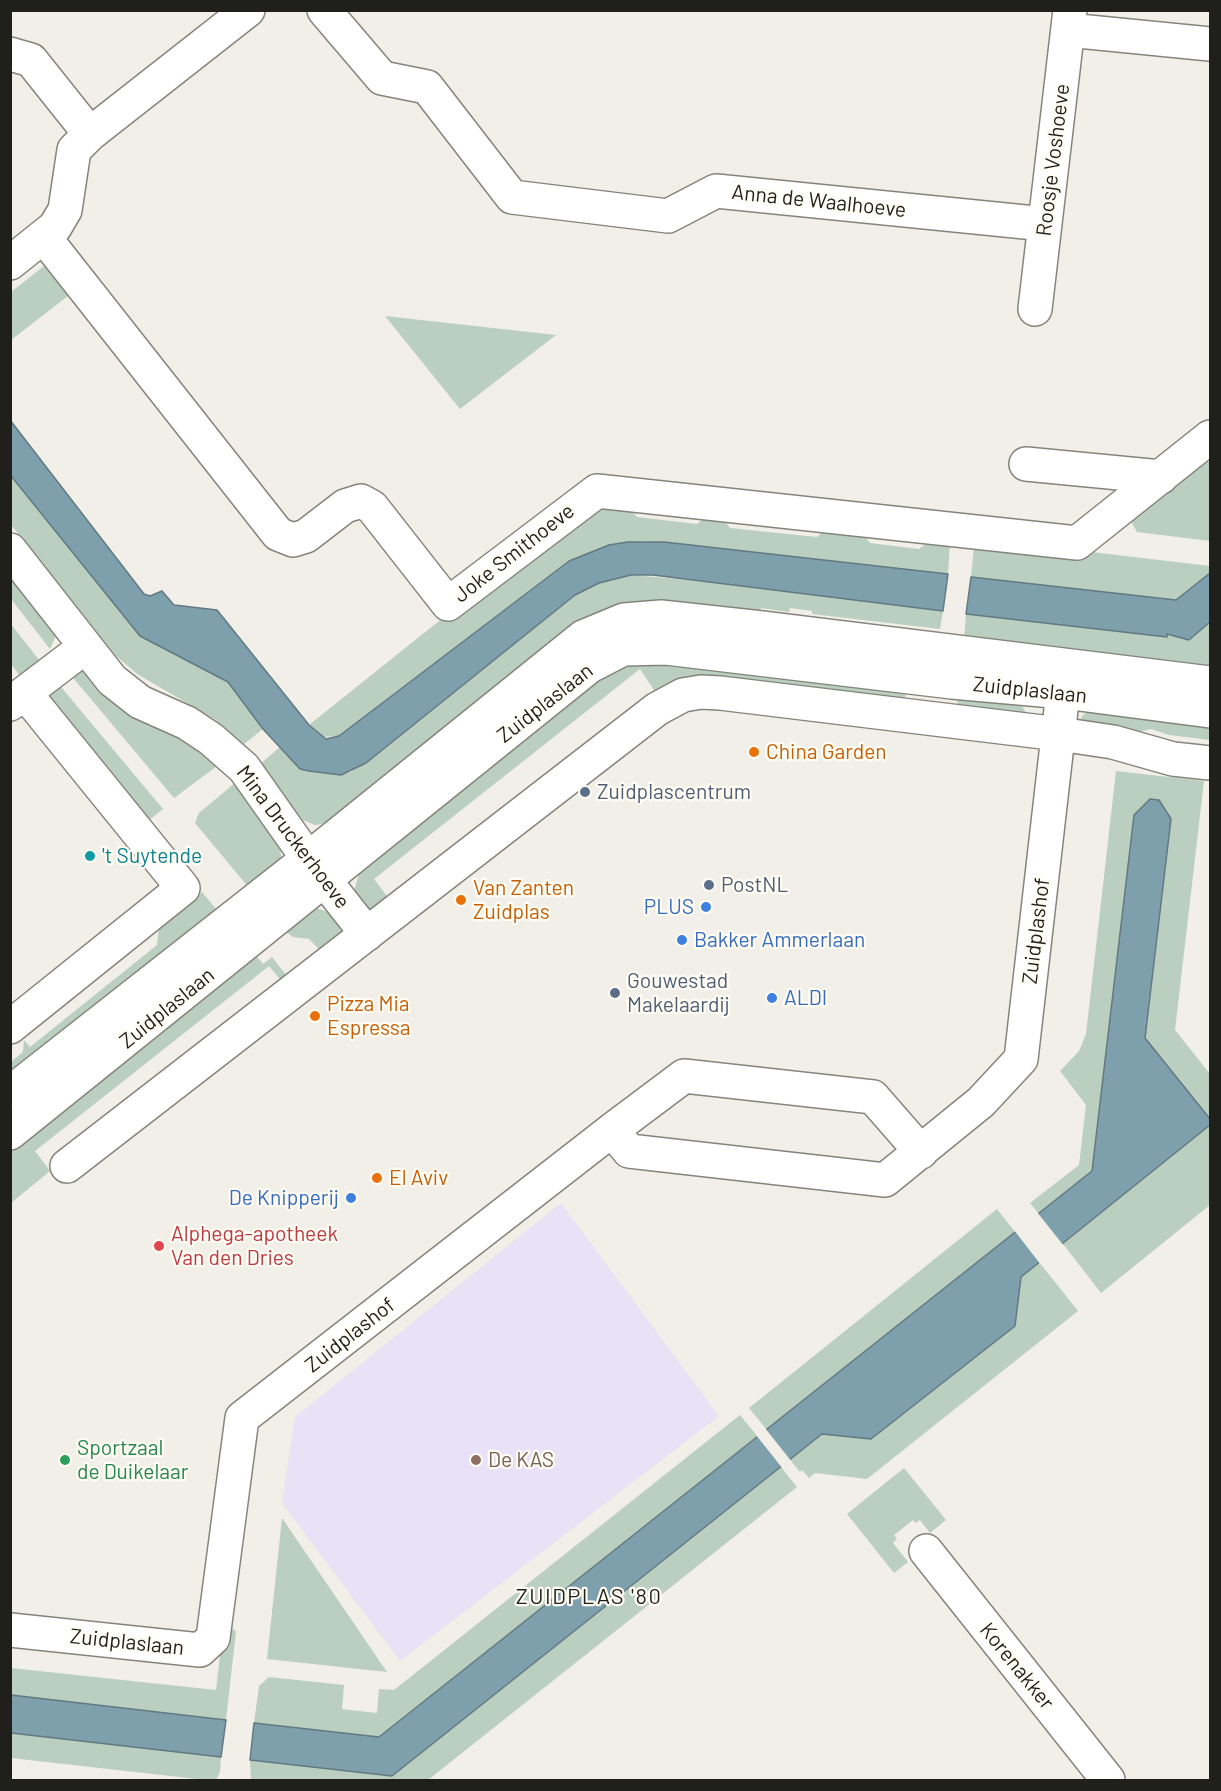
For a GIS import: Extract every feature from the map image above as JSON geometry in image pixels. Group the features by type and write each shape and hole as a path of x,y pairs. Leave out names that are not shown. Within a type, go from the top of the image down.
{"street":[{"path":"10,263 55,227 65,210 74,150 90,134 248,10"},
{"name":"Anna de Waalhoeve","path":"324,10 382,78 426,87 512,197 668,216 716,191 1045,224"},
{"path":"1069,20 1210,44"},
{"name":"Roosje Voshoeve","path":"1035,309 1069,20"},
{"path":"10,54 31,60 90,134"},
{"name":"Joke Smithoeve","path":"44,237 278,534 293,540 306,536 345,506 361,501 372,507 448,604 584,498 597,491 1077,543 1161,477"},
{"path":"1026,464 1161,477 1210,437"},
{"name":"Mina Druckerhoeve","path":"10,550 112,680 140,702 188,723 211,739 244,768 317,870 367,934"},
{"path":"10,1027 183,888 18,699 85,646"},
{"name":"Zuidplaslaan","path":"10,1093 317,870 590,666 623,649 666,648 952,682 1065,679 1210,683"},
{"name":"Zuidplaslaan","path":"1065,679 1210,711"},
{"name":"Zuidplashof","path":"612,1130 629,1151 885,1180 981,1102 1022,1059 1065,679"},
{"name":"Zuidplaslaan","path":"68,1166 657,709 683,695 701,692 720,693 1059,734 1113,742 1173,759 1210,763"},
{"name":"Zuidplaslaan","path":"10,1133 317,870"},
{"name":"Zuidplashof","path":"217,1613 242,1418 684,1076 873,1097 921,1152"},
{"name":"Korenakker","path":"926,1551 1108,1780"},
{"name":"Zuidplaslaan","path":"10,1630 201,1650 213,1638 217,1613"}],"shaded area":[{"name":"De KAS","path":"561,1203 719,1416 400,1661 282,1503 295,1417"}],"green space":[{"path":"44,266 68,296 11,340 11,292"},
{"path":"385,316 556,335 460,409"},
{"path":"1202,452 1210,464 1210,541 1137,532 1126,513"},
{"path":"10,476 140,636 228,682 263,729 243,745 216,720 137,674 115,655 11,525"},
{"path":"626,504 637,517 697,524 709,514 720,515 730,528 817,537 827,528 861,532 870,543 919,549 931,540 950,542 948,574 645,541 569,560 339,736 322,737 309,725 444,617 586,510"},
{"path":"974,547 1058,548 1210,566 1210,573 1176,600 971,577"},
{"path":"10,570 57,633 50,649 11,599"},
{"path":"631,575 750,585 943,611 940,629 812,614 812,611 790,608 789,612 761,608 759,618 677,609 337,822 315,825 303,820 259,765 280,747 300,769 348,773 366,763 575,595 599,583"},
{"path":"966,614 1166,637 1167,634 1188,640 1210,622 1210,671 964,641"},
{"path":"10,623 40,661 20,676 11,664"},
{"path":"635,660 906,691 904,704 658,696 640,669 374,879 390,900 375,910 364,909 355,898 355,887 360,871 600,675"},
{"path":"92,672 221,763 174,798 69,673"},
{"path":"56,681 163,809 147,822 44,690"},
{"path":"959,689 1015,696 1029,717 957,709"},
{"path":"1090,710 1210,719 1210,740 1169,735 1151,729 1135,733 1079,724 1082,716"},
{"path":"1116,771 1204,781 1175,1030 1210,1074 1210,1119 1145,1038 1171,819 1134,815 1092,1171 1039,1214 1030,1203 1079,1165 1086,1105 1060,1071 1079,1051 1086,1034"},
{"path":"236,782 280,841 281,857 277,867 250,889 195,823 199,813"},
{"path":"202,892 221,915 11,1082 11,1062 23,1052 24,1040 30,1047 157,945 159,927"},
{"path":"316,908 331,913 341,923 341,934 323,953 309,939 293,937 281,928"},
{"path":"252,951 263,964 272,957 290,980 284,984 269,966 35,1151 50,1171 11,1203 10,1147"},
{"path":"1210,1125 1210,1205 1101,1293 1063,1244"},
{"path":"997,1209 1016,1233 767,1430 749,1408"},
{"path":"1039,1262 1078,1311 867,1479 815,1473 809,1478 802,1470 800,1472 790,1460 822,1434 871,1439 1015,1326 1021,1277"},
{"path":"740,1415 758,1437 379,1737 254,1723 259,1686 269,1677 344,1685 342,1709 377,1713 379,1689 394,1690"},
{"path":"781,1467 797,1487 428,1780 251,1780 250,1760 392,1776"},
{"path":"904,1468 946,1520 930,1533 920,1520 916,1523 913,1520 894,1535 897,1539 893,1543 908,1562 894,1573 847,1514"},
{"path":"282,1518 387,1672 267,1659"},
{"path":"228,1626 236,1631 226,1720 11,1695 11,1668 216,1690 223,1630"},
{"path":"11,1733 221,1757 220,1772 216,1780 206,1780 11,1758"}],"water":[{"path":"10,420 144,594 150,596 162,591 174,605 217,610 309,725 326,739 339,736 569,561 609,545 628,542 664,542 948,574 943,611 653,575 631,575 599,583 575,595 366,763 341,775 309,771 300,769 263,729 228,682 140,636 11,476"},
{"path":"1210,573 1210,622 1189,640 1167,634 1167,637 966,614 971,577 1176,600"},
{"path":"1150,799 1159,800 1171,819 1145,1038 1210,1119 1210,1125 1021,1277 1015,1326 871,1439 822,1434 392,1776 250,1760 254,1723 379,1737 1092,1171 1134,815"},
{"path":"11,1695 226,1720 221,1757 11,1733"}],"pier":[{"path":"1037,1212 1064,1246 1041,1265 1014,1230"},
{"path":"765,1428 792,1462 783,1469 756,1435"}],"place":[{"name":"China Garden","path":"754,752"},
{"name":"Zuidplascentrum","path":"585,792"},
{"name":"'t Suytende","path":"90,856"},
{"name":"PostNL","path":"709,885"},
{"name":"Van Zanten Zuidplas","path":"461,900"},
{"name":"PLUS","path":"706,907"},
{"name":"Bakker Ammerlaan","path":"682,940"},
{"name":"Gouwestad Makelaardij","path":"615,993"},
{"name":"ALDI","path":"772,998"},
{"name":"Pizza Mia Espressa","path":"315,1016"},
{"name":"El Aviv","path":"377,1178"},
{"name":"De Knipperij","path":"351,1198"},
{"name":"Alphega-apotheek Van den Dries","path":"159,1246"},
{"name":"Sportzaal de Duikelaar","path":"65,1460"},
{"name":"De KAS","path":"476,1460"}],"district":[{"name":"ZUIDPLAS '80","path":"589,1597"}]}
